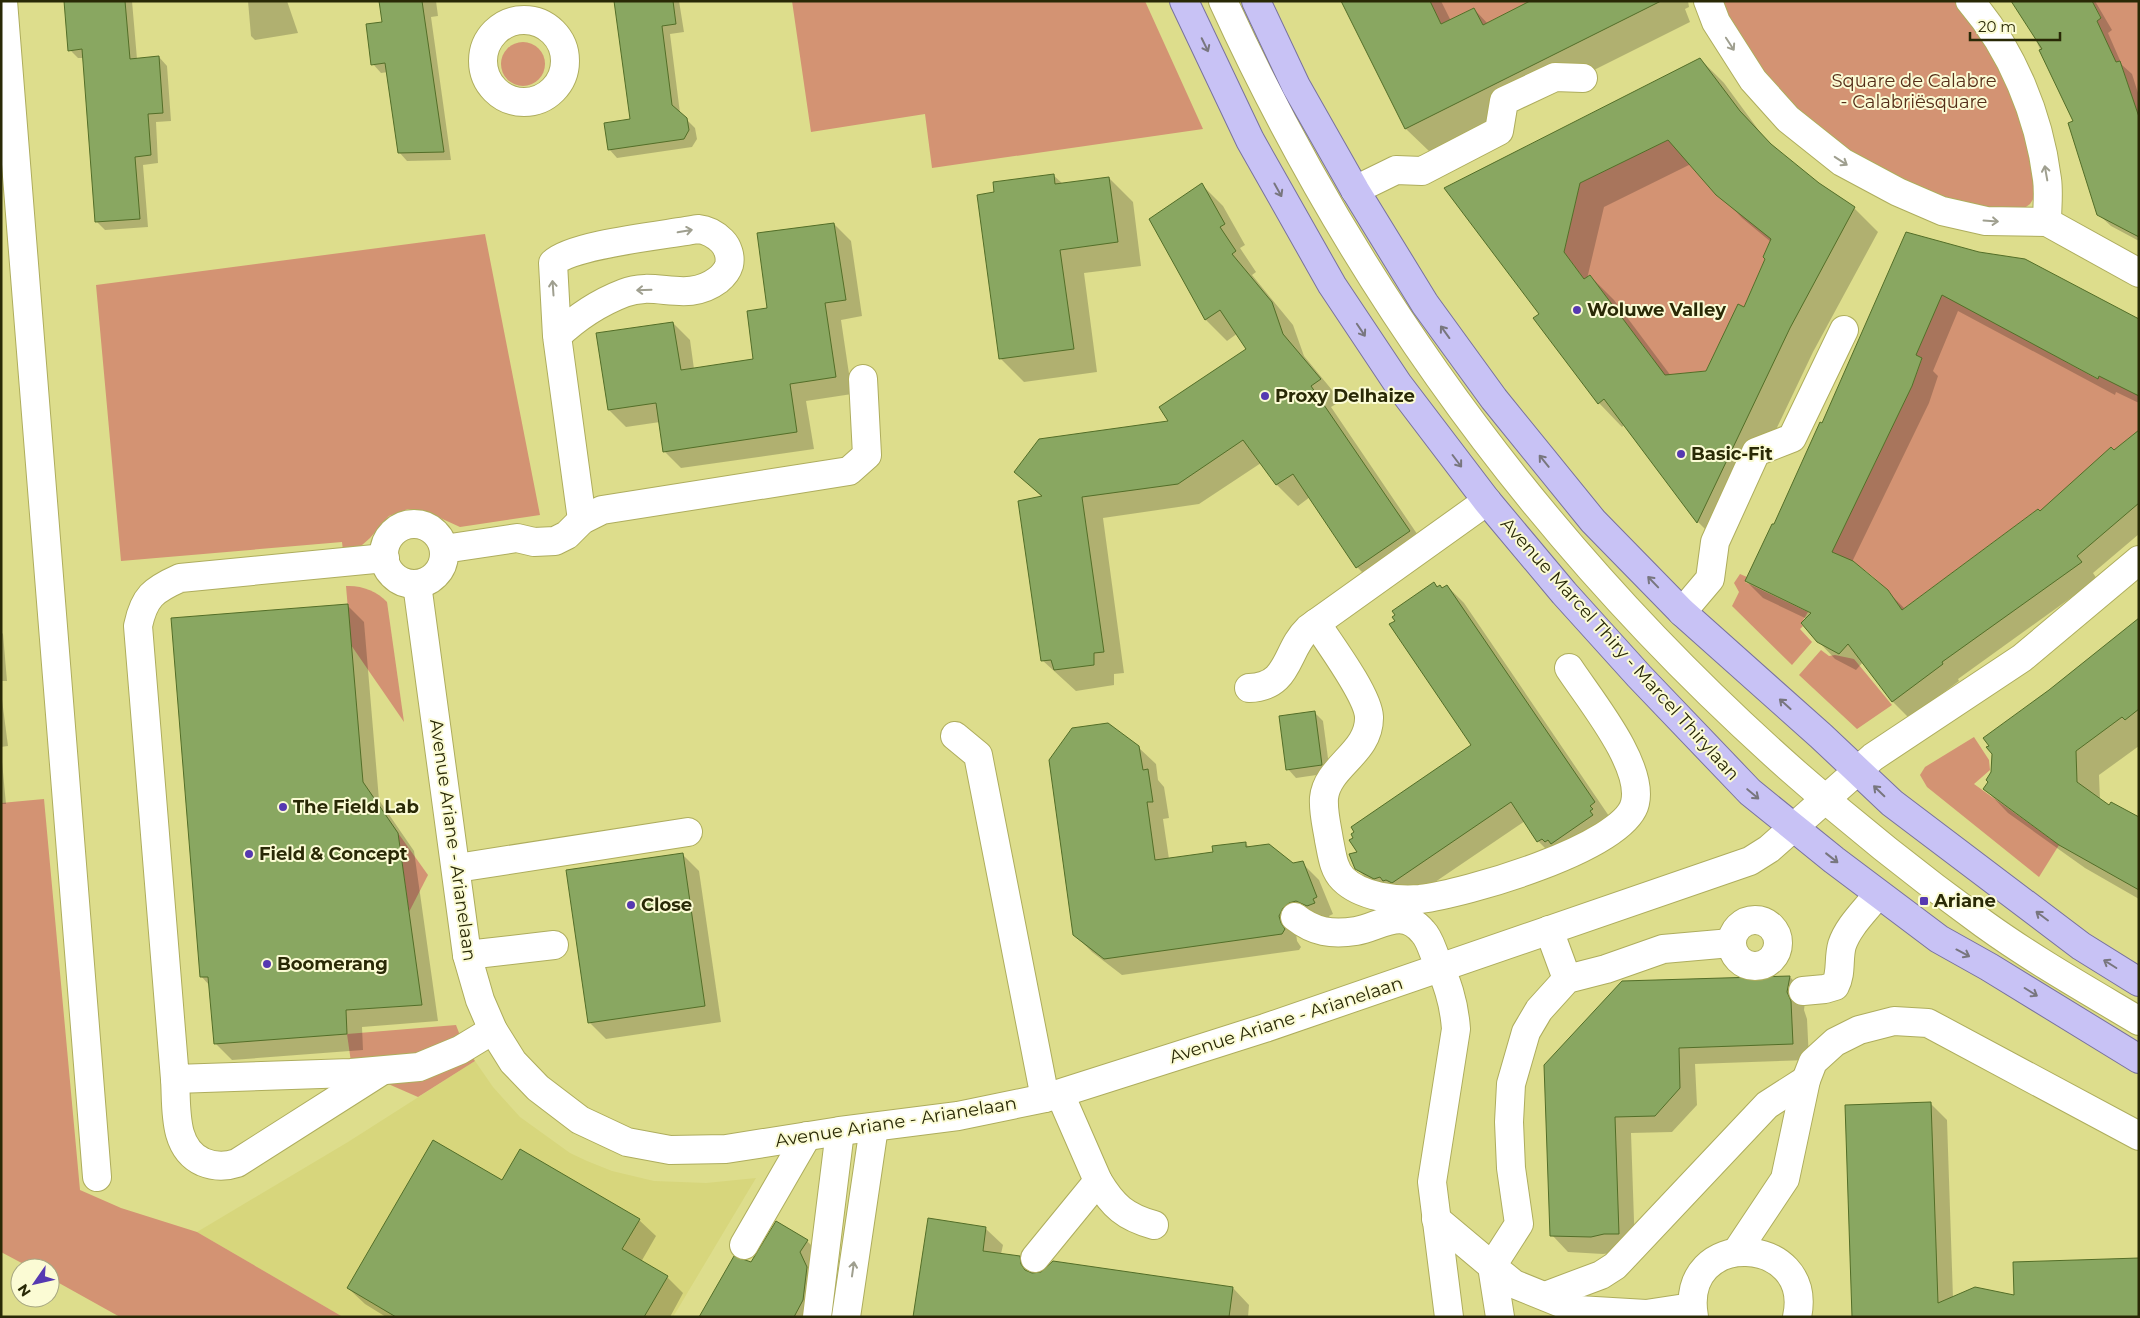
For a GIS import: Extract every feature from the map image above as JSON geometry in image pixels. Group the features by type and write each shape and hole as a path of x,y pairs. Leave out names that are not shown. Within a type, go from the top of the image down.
{"main road":[{"name":"Avenue Marcel Thiry - Marcel Thirylaan","path":"1184,1 1250,140 1332,285 1398,384 1487,501 1564,593 1744,786 1794,828 1939,939 1989,967 2139,1059"},
{"path":"1256,1 1296,86 1355,190 1424,304 1494,399 1593,521 1682,612 1892,803 2073,940 2139,982"}],"street":[{"path":"2,1 97,1177"},
{"name":"Avenue Marcel Thiry - Marcel Thirylaan","path":"1223,1 1257,76 1298,154 1350,244 1405,330 1464,414 1553,526 1625,609 1696,681 1778,758 1872,838 1986,925 2058,972 2139,1021"},
{"path":"1708,1 1716,22 1753,80 1788,118 1842,162 1898,192 1942,211 1986,221 2047,222 2139,273"},
{"path":"1970,1 2014,67 2035,118 2048,181 2047,222"},
{"path":"1355,190 1396,170 1422,171 1499,131 1504,101 1555,77 1584,78"},
{"path":"557,336 577,317 591,308 627,292 650,290 687,293 696,292 715,283 723,276 730,260 724,243 712,233 698,229 581,249 558,258 553,263 557,336 582,520"},
{"path":"1682,612 1710,579 1715,542 1756,452 1792,438 1844,330"},
{"path":"444,549 516,538 542,542 556,541 567,535 582,520 602,510 848,471 867,455 863,379"},
{"path":"1249,688 1261,688 1273,682 1289,662 1299,637 1487,501"},
{"path":"408,525 427,527 435,533 444,549 441,568 427,582 417,584 399,580 387,567 384,558 387,542 392,534 399,528 408,525"},
{"path":"384,558 180,578 161,586 148,598 141,608 138,626 178,1130 186,1148 196,1159 210,1164 228,1166 237,1163 384,1070"},
{"name":"Avenue Ariane - Arianelaan","path":"417,584 467,955 480,1000 493,1030 513,1062 538,1088 580,1120 627,1142 670,1150 726,1149 840,1131 958,1116 1053,1096 1265,1028 1750,861 1764,853 1794,828 1873,757 2022,658 2139,560"},
{"path":"1316,623 1361,694 1369,714 1369,729 1362,744 1334,776 1327,786 1324,798 1325,816 1333,861 1337,872 1351,886 1376,896 1418,899 1444,895 1502,879 1548,863 1612,832 1631,815 1635,803 1636,788 1633,769 1622,748 1569,668"},
{"path":"955,736 978,754 1053,1096 1109,1199 1135,1220 1154,1225"},
{"path":"456,868 688,832"},
{"path":"1803,991 1825,989 1834,986 1840,977 1842,944 1878,894"},
{"path":"1295,917 1307,927 1333,933 1357,931 1393,919 1409,921 1424,932 1441,968 1454,1004 1456,1029 1432,1182 1449,1317"},
{"path":"1549,930 1567,979"},
{"path":"1500,1317 1492,1266 1519,1224 1511,1168 1509,1122 1512,1084 1526,1032 1551,994 1567,979 1606,969 1663,949 1732,943"},
{"path":"467,955 554,945"},
{"path":"1737,1252 1785,1179 1806,1080 1813,1062 1835,1042 1859,1030 1894,1021 1928,1023 2139,1136"},
{"path":"175,1079 419,1067 460,1050 493,1030"},
{"path":"1545,1296 1601,1274 1615,1266 1767,1105 1806,1080"},
{"path":"846,1317 874,1127"},
{"path":"817,1317 840,1131"},
{"path":"744,1245 807,1136"},
{"path":"1035,1258 1098,1181"},
{"path":"1436,1219 1514,1284 1545,1296 1578,1313 1646,1314 1693,1312 1693,1292 1699,1277 1709,1265 1722,1256 1737,1252 1754,1251 1768,1256 1782,1265 1791,1278 1797,1293 1798,1309 1796,1317"}],"shaded area":[{"path":"475,1061 493,1087 520,1117 570,1153 587,1161 612,1171 654,1181 706,1183 756,1178 673,1317 343,1317 197,1232 348,1142"}],"green space":[{"path":"792,1 1145,1 1203,129 932,168 925,114 811,132"},
{"path":"1430,1 1530,1 1483,25 1474,8 1441,24"},
{"name":"Square de Calabre - Calabriësquare","path":"1716,1 1959,1 2018,95 2037,193 2030,204 2019,212 1994,215 1875,174 1777,95"},
{"path":"2092,1 2139,1 2139,129 2136,108 2120,61 2116,62 2097,21 2101,17"},
{"path":"519,42 527,42 539,48 545,64 539,80 527,86 519,86 507,80 501,68 501,60 507,48"},
{"path":"1668,140 1772,237 1763,257 1765,259 1744,307 1738,305 1706,371 1658,376 1654,360 1590,275 1584,279 1564,252 1580,183"},
{"path":"485,234 540,515 460,527 425,511 408,509 389,516 361,546 343,551 342,542 121,561 96,285"},
{"path":"1942,294 2097,379 2099,376 2139,387 2139,430 2042,514 2038,509 1902,610 1872,575 1832,552 1912,386 1922,359 1916,355"},
{"path":"1740,574 1747,577 1745,582 1808,612 1800,629 1812,642 1792,665 1732,606 1739,592 1734,583"},
{"path":"346,586 368,590 387,602 404,722 351,645"},
{"path":"1821,650 1829,656 1835,655 1854,659 1892,705 1857,729 1799,675"},
{"path":"1974,737 1989,760 1990,770 1974,784 2059,845 2039,877 1927,787 1920,775 1925,767"},
{"path":"44,799 80,1190 121,1208 197,1232 343,1317 120,1317 60,1284 60,1258 12,1258 1,1252 1,803"},
{"path":"398,833 428,875 409,912"},
{"path":"456,1025 461,1038 434,1054 351,1062 347,1034"},
{"path":"471,1055 475,1061 418,1097 386,1083"}],"building":[{"path":"64,1 125,1 130,59 159,56 163,113 148,114 151,155 135,157 140,219 95,222 82,49 68,51"},
{"path":"379,1 422,1 444,152 398,153 385,63 371,65 366,24 382,22"},
{"path":"614,1 673,1 676,24 662,26 672,105 687,118 689,130 684,139 608,150 604,123 630,119"},
{"path":"1341,1 1430,1 1441,24 1474,8 1483,25 1530,1 1661,1 1405,129"},
{"path":"2011,1 2092,1 2101,18 2097,21 2116,62 2120,61 2139,117 2139,237 2097,215 2068,123 2073,121 2039,50 2042,49"},
{"name":"Woluwe Valley","path":"1700,58 1740,111 1771,144 1819,183 1855,207 1790,328 1697,523 1604,399 1598,404 1533,318 1539,314 1444,188","holes":["1668,140 1716,195 1771,239 1763,257 1765,259 1744,307 1738,304 1706,371 1665,375 1590,275 1584,279 1564,252 1580,183"]},
{"path":"1054,174 1055,184 1109,177 1118,242 1060,250 1074,349 999,359 977,195 994,192 993,182"},
{"path":"1202,183 1225,224 1220,227 1236,251 1232,254 1272,302 1283,334 1321,379 1311,386 1410,531 1356,568 1293,474 1276,485 1243,440 1178,484 1082,497 1104,652 1094,653 1094,665 1054,670 1051,660 1041,661 1018,501 1042,496 1014,472 1039,439 1168,421 1159,407 1246,349 1220,310 1205,320 1149,219"},
{"path":"834,223 846,300 825,303 836,377 790,384 797,432 663,452 656,403 608,410 596,333 673,322 681,370 753,359 747,311 767,308 757,233"},
{"path":"1906,232 1979,252 2025,259 2139,319 2139,396 2099,376 2098,379 1942,295 1916,355 1922,358 1912,386 1832,552 1853,561 1870,575 1888,590 1902,610 2038,509 2040,511 2111,447 2114,450 2139,430 2139,503 2077,556 2082,562 1942,662 1943,664 1892,702 1848,644 1839,654 1817,642 1801,623 1811,613 1745,581 1772,524 1774,524 1820,422 1822,423"},
{"path":"1434,582 1437,587 1440,585 1442,588 1447,585 1595,802 1590,806 1593,809 1590,811 1593,815 1551,844 1548,840 1545,842 1542,839 1537,842 1511,802 1392,883 1386,880 1383,881 1380,877 1374,879 1355,869 1349,854 1357,852 1349,840 1353,838 1351,834 1354,832 1351,827 1471,745 1389,624 1395,621 1392,617 1395,615 1392,611"},
{"name":"The Field Lab","path":"348,604 363,782 398,833 422,1005 346,1010 347,1034 214,1044 208,977 200,977 171,618"},
{"path":"2139,618 2139,709 2125,720 2122,717 2076,751 2077,782 2109,805 2111,802 2139,817 2139,890 2059,845 1983,789 1988,782 1986,780 1991,772 1992,754 1986,747 1989,746 1983,738 2049,690"},
{"path":"1315,711 1322,765 1286,770 1279,716"},
{"path":"1108,723 1139,746 1143,770 1148,769 1153,802 1147,802 1155,860 1213,852 1212,846 1246,842 1246,847 1269,844 1293,863 1303,861 1317,897 1313,899 1315,903 1307,906 1296,901 1289,903 1283,908 1279,916 1285,929 1282,934 1104,959 1073,935 1049,760 1072,728"},
{"name":"Close","path":"683,853 705,1006 588,1023 566,870"},
{"path":"1790,976 1787,992 1791,1001 1793,1044 1679,1048 1680,1088 1655,1116 1615,1117 1619,1234 1604,1234 1591,1237 1550,1236 1544,1065 1622,981"},
{"path":"1931,1102 1938,1303 1975,1287 2014,1295 2013,1262 2139,1258 2139,1317 1852,1317 1845,1105"},
{"path":"433,1140 502,1180 520,1149 640,1219 622,1249 668,1276 644,1317 396,1317 347,1288"},
{"path":"928,1218 986,1227 983,1251 1020,1256 1021,1264 1025,1270 1032,1273 1041,1272 1053,1261 1233,1287 1229,1317 913,1317"},
{"path":"776,1221 808,1240 800,1252 807,1267 803,1300 794,1317 699,1317 734,1256 751,1262"}],"place":[{"name":"Woluwe Valley","path":"1577,310"},
{"name":"Proxy Delhaize","path":"1265,396"},
{"name":"Basic-Fit","path":"1681,454"},
{"name":"The Field Lab","path":"283,807"},
{"name":"Field & Concept","path":"249,854"},
{"name":"Ariane","path":"1924,901"},
{"name":"Close","path":"631,905"},
{"name":"Boomerang","path":"267,964"}]}
